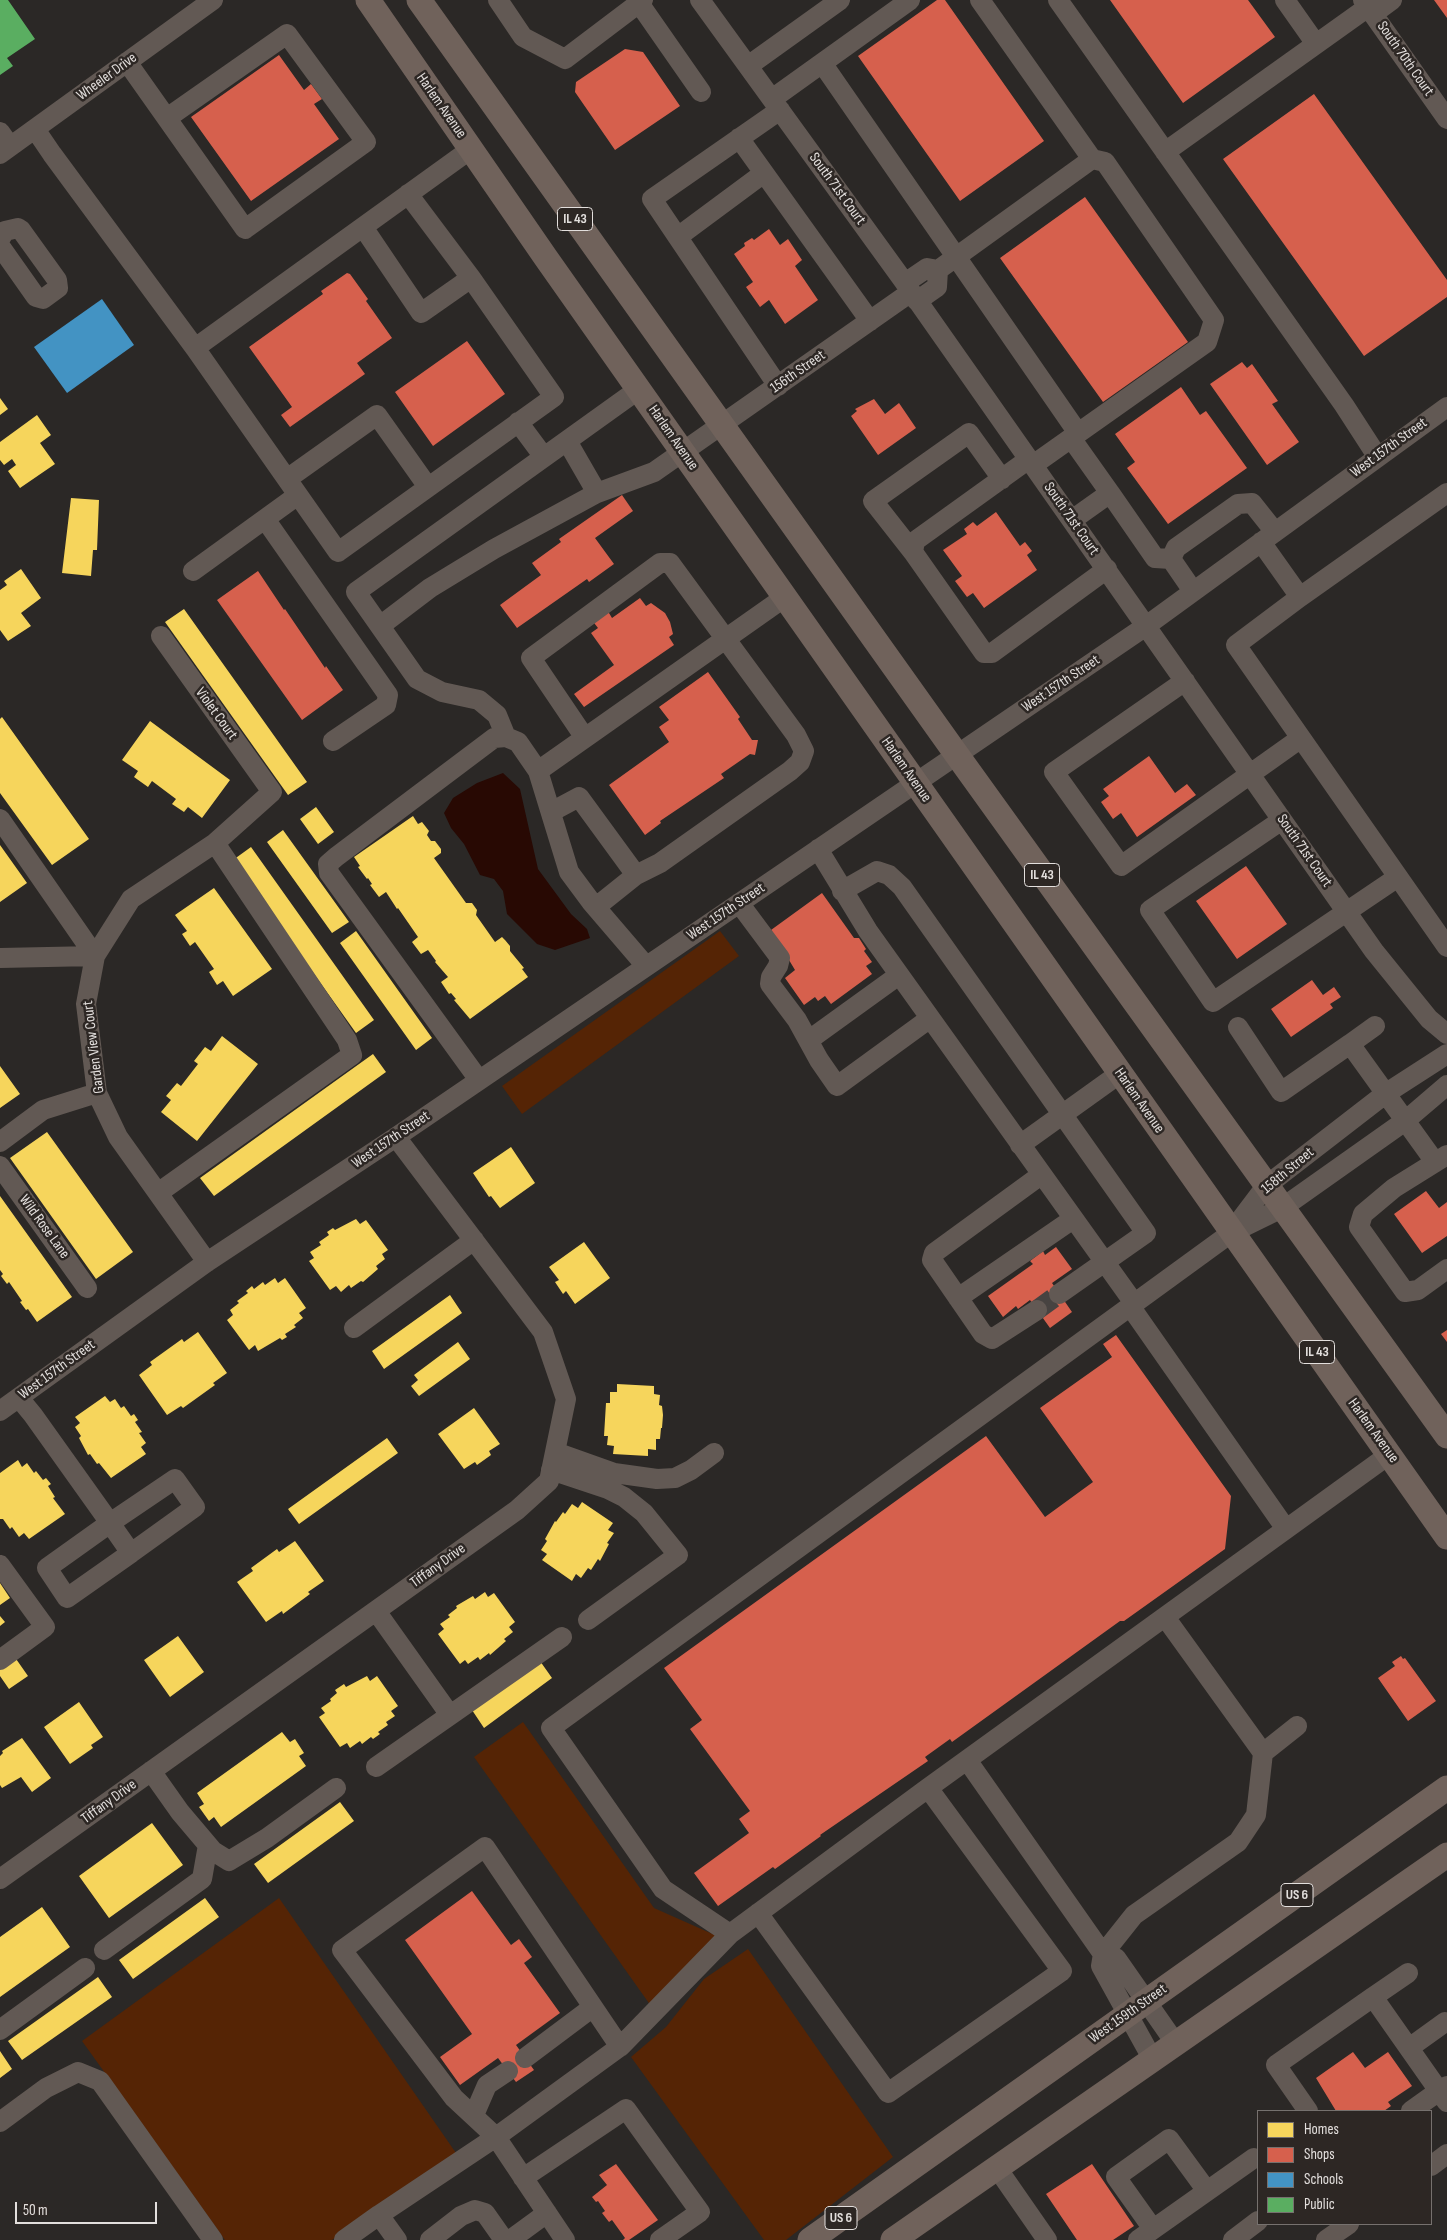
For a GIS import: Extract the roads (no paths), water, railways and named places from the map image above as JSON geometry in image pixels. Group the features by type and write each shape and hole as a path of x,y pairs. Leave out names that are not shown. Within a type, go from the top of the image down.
{"main road":[{"name":"Harlem Avenue","path":"368,0 784,597 1447,1537"},
{"name":"IL 43","path":"419,0 957,755 1447,1436"},
{"name":"West 159th Street","path":"810,2240 1447,1788"},
{"path":"893,2240 1447,1855"}],"street":[{"name":"Wheeler Drive","path":"3,144 35,128 214,0"},
{"path":"498,0 523,37 565,59 641,1 701,92"},
{"name":"South 71st Court","path":"700,0 911,292 1374,951 1428,1020 1447,1034"},
{"path":"748,66 840,0"},
{"path":"778,386 679,236 652,199 739,138 822,63 910,0"},
{"path":"913,552 915,541 1002,479 1074,436 1207,342 1214,320 1105,162 1092,159 980,0"},
{"path":"1058,0 1344,405 1377,456"},
{"path":"1285,0 1316,44"},
{"path":"1165,152 1368,7 1392,0"},
{"name":"South 70th Court","path":"1368,7 1440,93 1447,119"},
{"path":"127,62 245,229 366,142 288,34 167,118"},
{"path":"822,63 955,256 1110,494 1155,558 1171,559"},
{"path":"35,128 52,154 195,348 338,552 554,397 471,278 408,194"},
{"path":"739,138 870,321"},
{"path":"195,348 471,149"},
{"path":"955,256 1092,159"},
{"path":"679,236 764,173"},
{"path":"363,227 422,313 471,278"},
{"name":"156th Street","path":"380,626 430,588 486,554 597,493 654,472 684,453 911,292 927,268 938,270 955,256"},
{"path":"329,611 639,389"},
{"name":"West 157th Street","path":"0,1411 208,1262 396,1137 1146,626 1377,456 1447,407"},
{"path":"193,571 264,519 293,487 377,415 428,487"},
{"path":"518,422 544,457"},
{"path":"1002,479 969,433 873,501 913,552 984,653 992,653 1106,569"},
{"path":"567,441 597,493"},
{"path":"1447,493 1300,597 1236,645 1447,947"},
{"path":"1072,520 1110,494"},
{"path":"1171,559 1176,548 1238,504 1252,502 1268,537 1300,597"},
{"path":"264,519 388,695 386,705 333,742"},
{"path":"1171,559 1194,591"},
{"path":"585,738 531,658 660,563 670,562 796,735 804,751 800,762 660,863 636,875 596,907"},
{"path":"356,592 417,679 442,692 479,700 497,716 506,737"},
{"path":"538,771 784,597"},
{"name":"Violet Court","path":"160,636 272,792"},
{"path":"1185,681 1054,772 1121,866 1251,776 1301,738"},
{"path":"479,1080 329,873 328,864 494,738 506,737 518,742 538,771 566,867 574,880 646,966"},
{"name":"Garden View Court","path":"208,1262 118,1137 97,1093 86,1004 95,956 131,899 215,844 272,792"},
{"path":"551,812 579,797 636,875"},
{"path":"0,819 95,956"},
{"path":"1282,820 1150,910 1213,1002 1398,877"},
{"path":"158,1193 352,1056 347,1040 215,844"},
{"path":"818,849 833,870 842,891 929,1019 1105,1263 1286,1529"},
{"path":"842,891 877,871 889,875 902,887 1146,1233 1060,1294"},
{"path":"739,903 780,958 778,966 771,977 770,984 809,1040 819,1060 837,1086 929,1019"},
{"path":"0,958 95,956"},
{"path":"809,1040 899,975"},
{"path":"1238,1027 1281,1092 1375,1026"},
{"path":"1350,1044 1405,1121 1441,1159 1394,1188 1363,1214 1359,1227 1405,1292 1418,1290 1447,1268"},
{"name":"158th Street","path":"1231,1233 1266,1186 1385,1094 1447,1054"},
{"path":"1020,1145 1119,1074"},
{"name":"158th Street","path":"1231,1233 1282,1208 1405,1121 1447,1085"},
{"path":"0,1142 43,1110 97,1093"},
{"name":"Tiffany Drive","path":"0,1879 517,1510 549,1482 566,1399 543,1332 396,1137"},
{"name":"Wild Rose Lane","path":"0,1166 87,1288"},
{"path":"1037,1310 992,1339 983,1334 932,1260 934,1253 1041,1175"},
{"path":"958,1298 1073,1219"},
{"path":"730,1934 663,1889 551,1728 1231,1233"},
{"path":"354,1328 474,1240"},
{"path":"19,1398 131,1553"},
{"path":"553,1461 657,1479 675,1478 691,1470 714,1453"},
{"path":"344,2240 496,2137 620,2046 730,1934 928,1788 1390,1454"},
{"path":"553,1461 624,1497 644,1513 678,1555 588,1620"},
{"path":"174,1479 196,1507 131,1553 66,1598 47,1568 174,1479"},
{"path":"0,1565 45,1626 0,1660"},
{"path":"376,1611 450,1715"},
{"path":"1103,1954 1134,1915 1238,1842 1256,1815 1263,1753 1165,1617"},
{"path":"376,1767 562,1637"},
{"path":"1263,1753 1297,1726"},
{"path":"967,1760 1103,1954 1116,1958 1137,2007 1153,2060"},
{"path":"151,1771 180,1812 208,1846 230,1861 267,1838 336,1788"},
{"path":"758,1913 888,2093 1062,1970 928,1788"},
{"path":"104,1950 202,1879 208,1846"},
{"path":"565,2240 496,2137 454,2098 342,1950 484,1847 620,2046"},
{"path":"0,2030 86,1968"},
{"path":"1307,2110 1276,2065 1408,1973"},
{"path":"1373,1997 1444,2093 1413,2110"},
{"path":"525,2058 593,2007"},
{"path":"1137,2007 1176,2044"},
{"path":"1409,2048 1445,2022"},
{"path":"474,2115 488,2085 508,2071"},
{"path":"0,2122 46,2088 78,2072 100,2081 212,2240"},
{"path":"523,2178 626,2109 700,2212 660,2240"},
{"path":"1207,2191 1169,2139 1116,2177 1144,2237 1254,2158"},
{"path":"1432,2165 1447,2154"},
{"path":"997,2168 1047,2240"},
{"path":"430,2240 461,2216 475,2210 485,2213 504,2240"},
{"path":"510,2240 547,2213"},
{"path":"379,2215 398,2240"},
{"path":"1233,2240 1257,2222"},
{"path":"1326,2240 1348,2225"}],"tunnel":[{"path":"1037,1310 1059,1294"}]}
